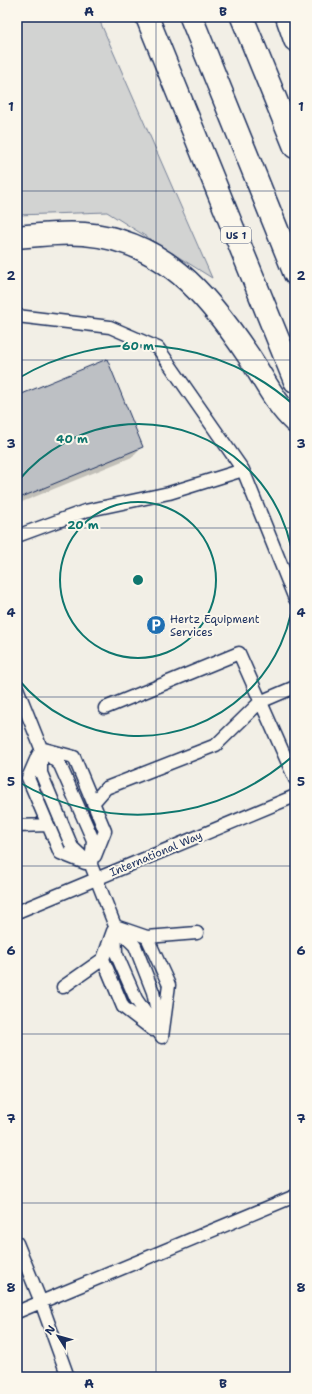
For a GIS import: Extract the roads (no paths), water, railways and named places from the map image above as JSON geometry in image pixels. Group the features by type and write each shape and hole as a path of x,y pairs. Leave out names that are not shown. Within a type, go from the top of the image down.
{"highway":[{"name":"US 1","path":"147,17 295,382"},
{"path":"191,17 295,274"},
{"path":"242,17 295,146"},
{"path":"252,17 295,146"},
{"path":"286,17 295,40"},
{"path":"17,237 70,233 112,238 142,248 168,264 195,288 223,321 250,358 275,398 295,422"}],"lane":[{"path":"17,316 110,327 158,348 243,470 295,598"},
{"path":"17,536 85,511 169,493 243,470"},
{"path":"105,708 239,653 295,780"},
{"path":"93,803 106,788 216,744 260,702 295,687"},
{"path":"17,688 41,748 41,773 72,847 91,865"},
{"path":"41,748 74,757 105,831 91,865"},
{"path":"41,748 28,778 48,825 60,853 91,865"},
{"path":"41,748 60,765 93,840 91,865 115,926 116,953 136,999 162,1037"},
{"name":"International Way","path":"17,912 295,796"},
{"path":"17,826 48,825"},
{"path":"115,926 147,937 196,933"},
{"path":"63,987 103,959 115,926"},
{"path":"115,926 135,946 153,992 162,1037"},
{"path":"147,937 169,986 162,1037"},
{"path":"103,959 123,1007 162,1037"},
{"path":"17,1312 295,1196"},
{"path":"17,1243 68,1377"}],"place":[{"name":"Hertz Equipment Services","path":"156,625"}]}
